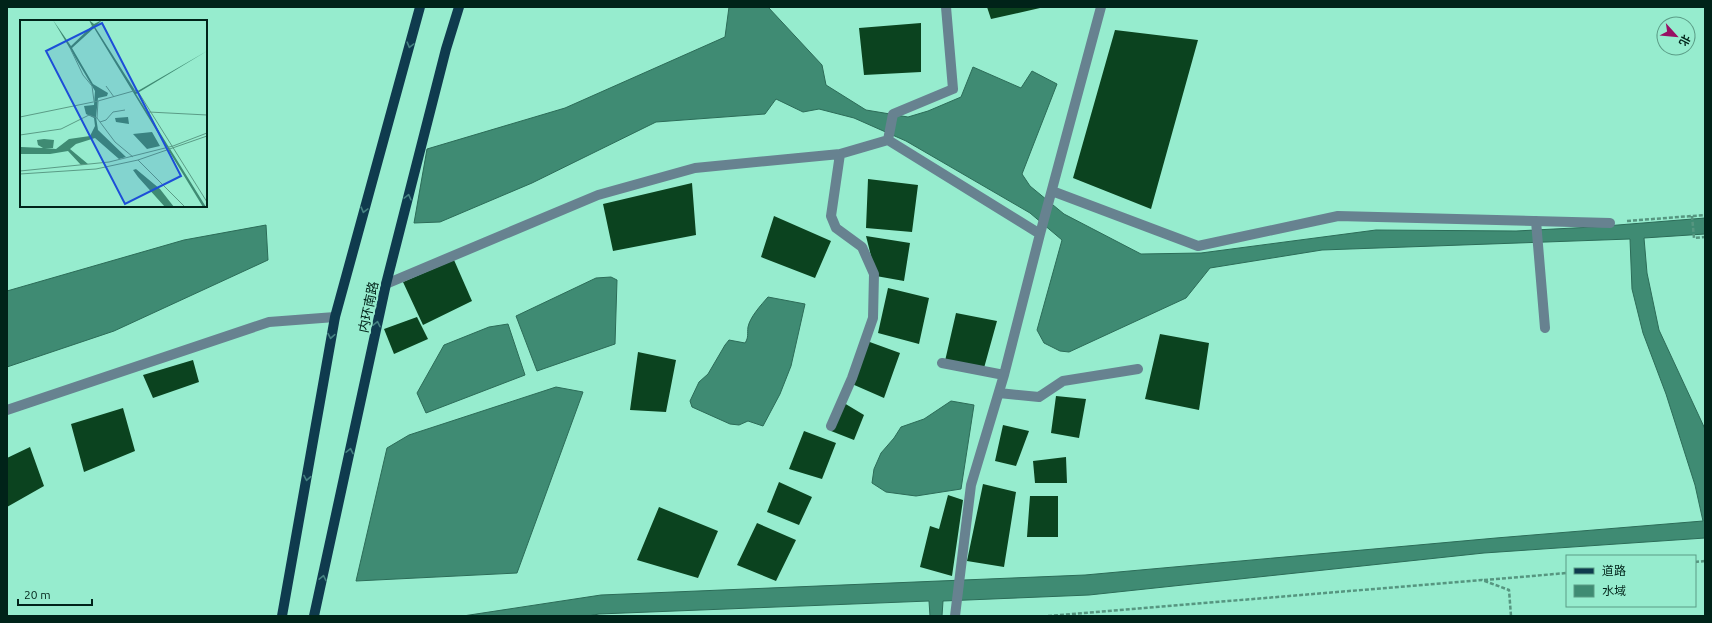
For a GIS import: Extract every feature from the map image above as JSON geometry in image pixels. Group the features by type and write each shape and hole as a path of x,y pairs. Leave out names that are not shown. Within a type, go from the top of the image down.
{"main road":[{"path":"282,616 335,317 420,7"},
{"name":"内环南路","path":"314,616 386,284 446,49 459,7"}],"street":[{"path":"888,140 893,114 953,89 946,7"},
{"path":"955,616 971,485 1004,375 1101,7"},
{"path":"386,284 598,195 696,168 840,154 888,140 1040,234"},
{"path":"831,426 852,378 873,318 874,274 862,247 836,228 831,216 840,154"},
{"path":"1052,190 1198,246 1338,216 1610,223"},
{"path":"1536,221 1545,328"},
{"path":"7,410 269,322 335,317"},
{"path":"942,363 1004,375"},
{"path":"999,393 1039,397 1063,381 1138,369"}],"path":[{"path":"1610,223 1705,215"},
{"path":"1692,216 1694,238 1705,237"},
{"path":"1048,616 1566,573"},
{"path":"1482,580 1509,590 1511,616"}],"water":[{"path":"729,7 768,7 822,65 826,85 866,110 908,117 928,111 961,97 973,67 1021,88 1032,71 1057,84 1022,174 1030,186 1064,214 1141,254 1201,253 1376,230 1516,231 1593,227 1705,218 1705,234 1644,238 1647,273 1659,330 1705,429 1705,538 1484,553 1089,595 943,601 942,616 930,616 929,601 599,614 588,616 463,616 601,595 1085,575 1703,521 1695,485 1666,394 1643,333 1632,289 1630,239 1322,250 1210,268 1186,298 1069,352 1060,351 1044,343 1037,330 1062,240 1030,213 906,141 854,118 819,109 803,112 776,99 765,114 656,122 532,183 440,222 414,223 427,149 565,108 725,37"},
{"path":"266,225 268,260 114,331 7,367 7,291 184,240"},
{"path":"611,277 617,280 615,344 537,371 516,316 596,278"},
{"path":"768,297 805,304 791,366 780,394 763,426 748,421 739,425 730,424 692,407 690,401 699,382 708,374 729,340 745,343 751,319"},
{"path":"508,324 525,375 426,413 417,393 444,345 489,327"},
{"path":"556,387 583,392 517,573 356,581 387,448 409,435"},
{"path":"951,401 974,405 961,489 916,496 886,492 872,483 874,469 881,453 901,427 924,419"}],"building":[{"path":"987,7 1039,7 1040,8 991,19"},
{"path":"921,23 921,72 864,75 859,28"},
{"path":"1115,30 1198,40 1151,209 1073,178"},
{"path":"868,179 918,185 912,232 866,228"},
{"path":"692,183 696,235 613,251 603,204"},
{"path":"774,216 831,241 815,278 761,257"},
{"path":"866,236 910,243 904,281 876,276"},
{"path":"454,260 472,301 423,325 403,282"},
{"path":"888,288 929,298 919,344 878,333"},
{"path":"956,313 997,321 984,368 945,361"},
{"path":"417,317 428,339 394,354 384,329"},
{"path":"1160,334 1209,343 1199,410 1145,399"},
{"path":"867,341 900,353 884,398 852,384"},
{"path":"638,352 676,360 666,412 630,410"},
{"path":"193,360 199,382 153,398 143,375"},
{"path":"1056,396 1086,399 1079,438 1051,433"},
{"path":"844,403 864,415 854,440 831,431"},
{"path":"123,408 135,451 84,472 71,424"},
{"path":"1003,425 1029,431 1016,466 995,461"},
{"path":"804,431 836,443 822,479 789,469"},
{"path":"30,447 44,486 7,507 7,458"},
{"path":"1066,457 1067,483 1035,483 1033,461"},
{"path":"779,482 812,497 799,525 767,512"},
{"path":"983,484 1016,492 1004,567 967,561"},
{"path":"948,495 963,500 952,576 920,567 930,526 939,529"},
{"path":"1030,496 1058,496 1058,537 1027,537"},
{"path":"659,507 718,531 698,578 637,560"},
{"path":"757,523 796,540 776,581 737,565"}]}
